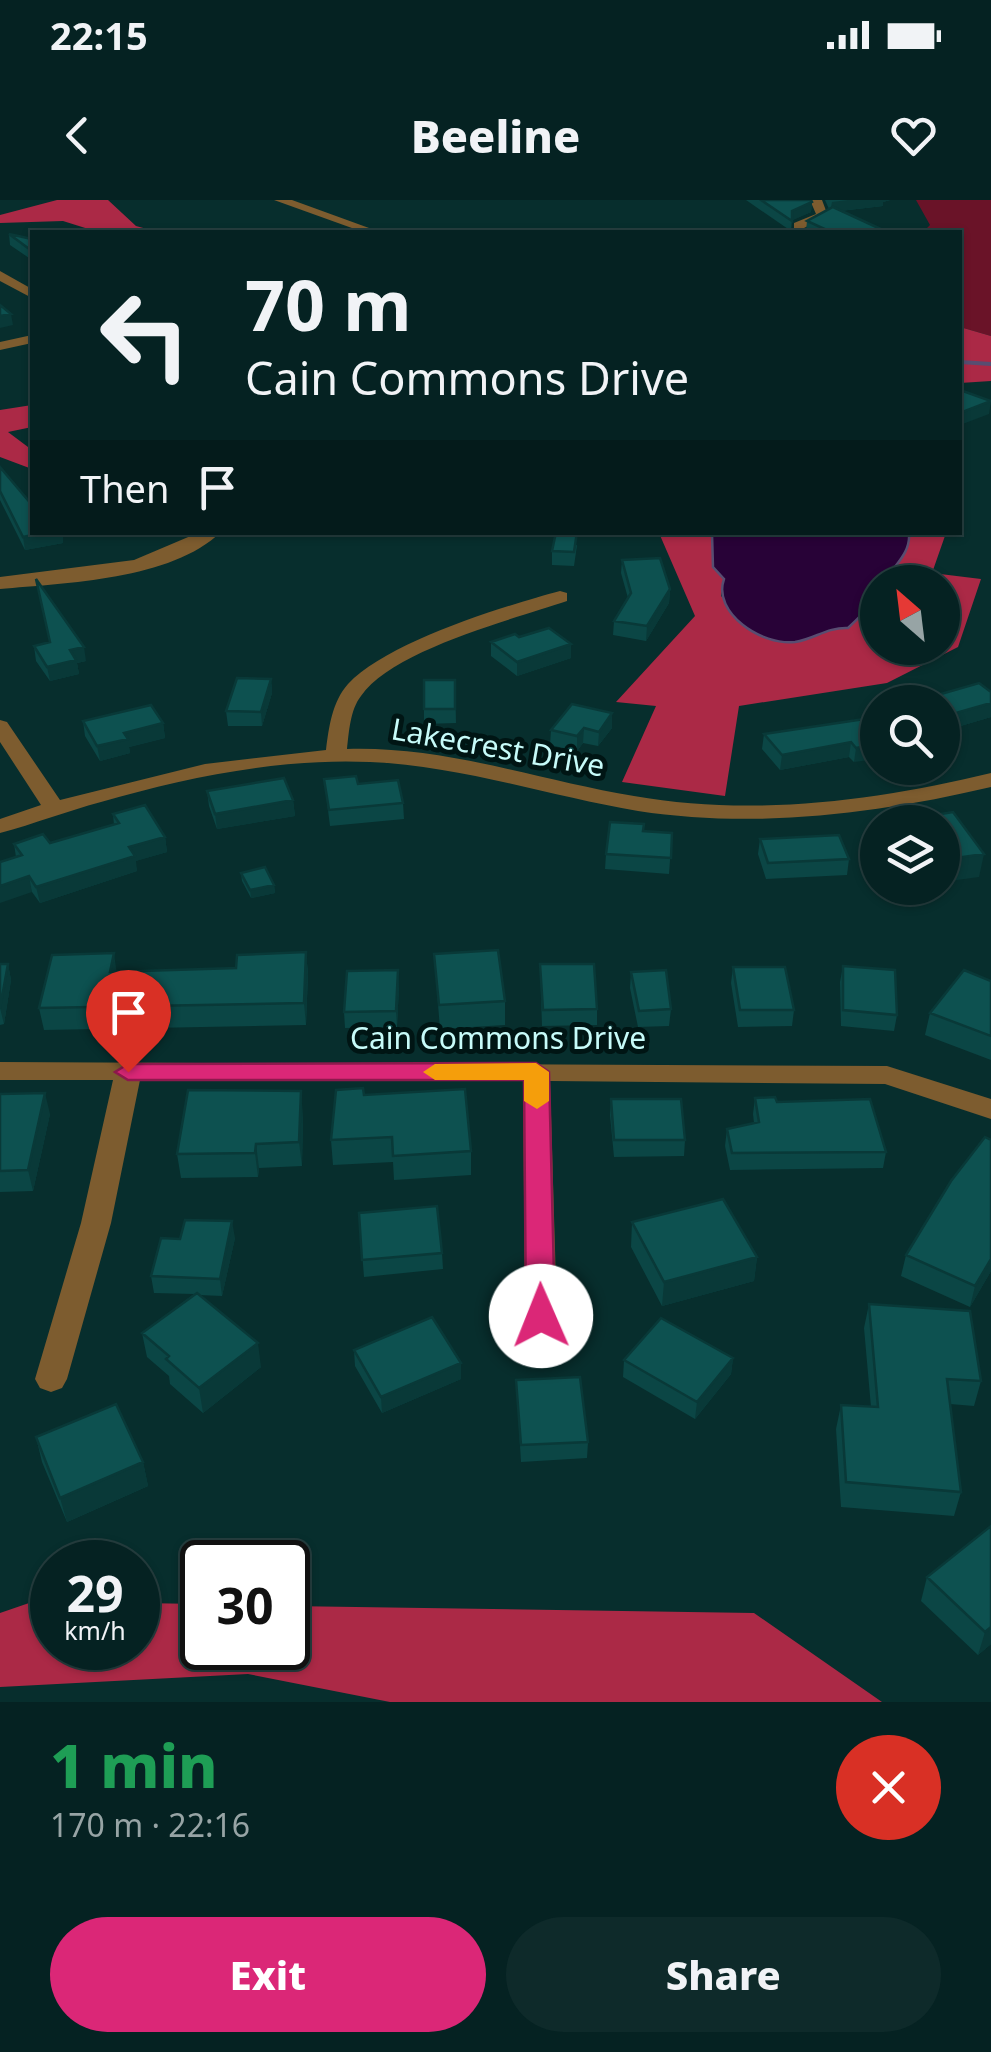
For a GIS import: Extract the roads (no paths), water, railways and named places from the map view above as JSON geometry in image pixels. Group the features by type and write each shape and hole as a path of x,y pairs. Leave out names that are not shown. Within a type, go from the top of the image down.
{"street":[{"path":"280,200 368,230"},
{"path":"798,226 822,216 822,207 816,200"},
{"path":"0,275 30,293"},
{"path":"0,346 30,339"},
{"path":"0,583 106,572 162,556 206,535"},
{"path":"336,755 343,710 356,688 379,670 414,651 560,597"},
{"path":"0,726 54,808"},
{"name":"Lakecrest Drive","path":"0,826 145,784 336,755 414,758 643,805 734,811 907,798 991,780"},
{"name":"Cain Commons Drive","path":"0,1071 835,1072 887,1075 991,1110"},
{"path":"51,1380 96,1222 128,1072"},
{"path":"536,1072 541,1316"}],"waterway":[{"path":"962,362 991,364"}]}
